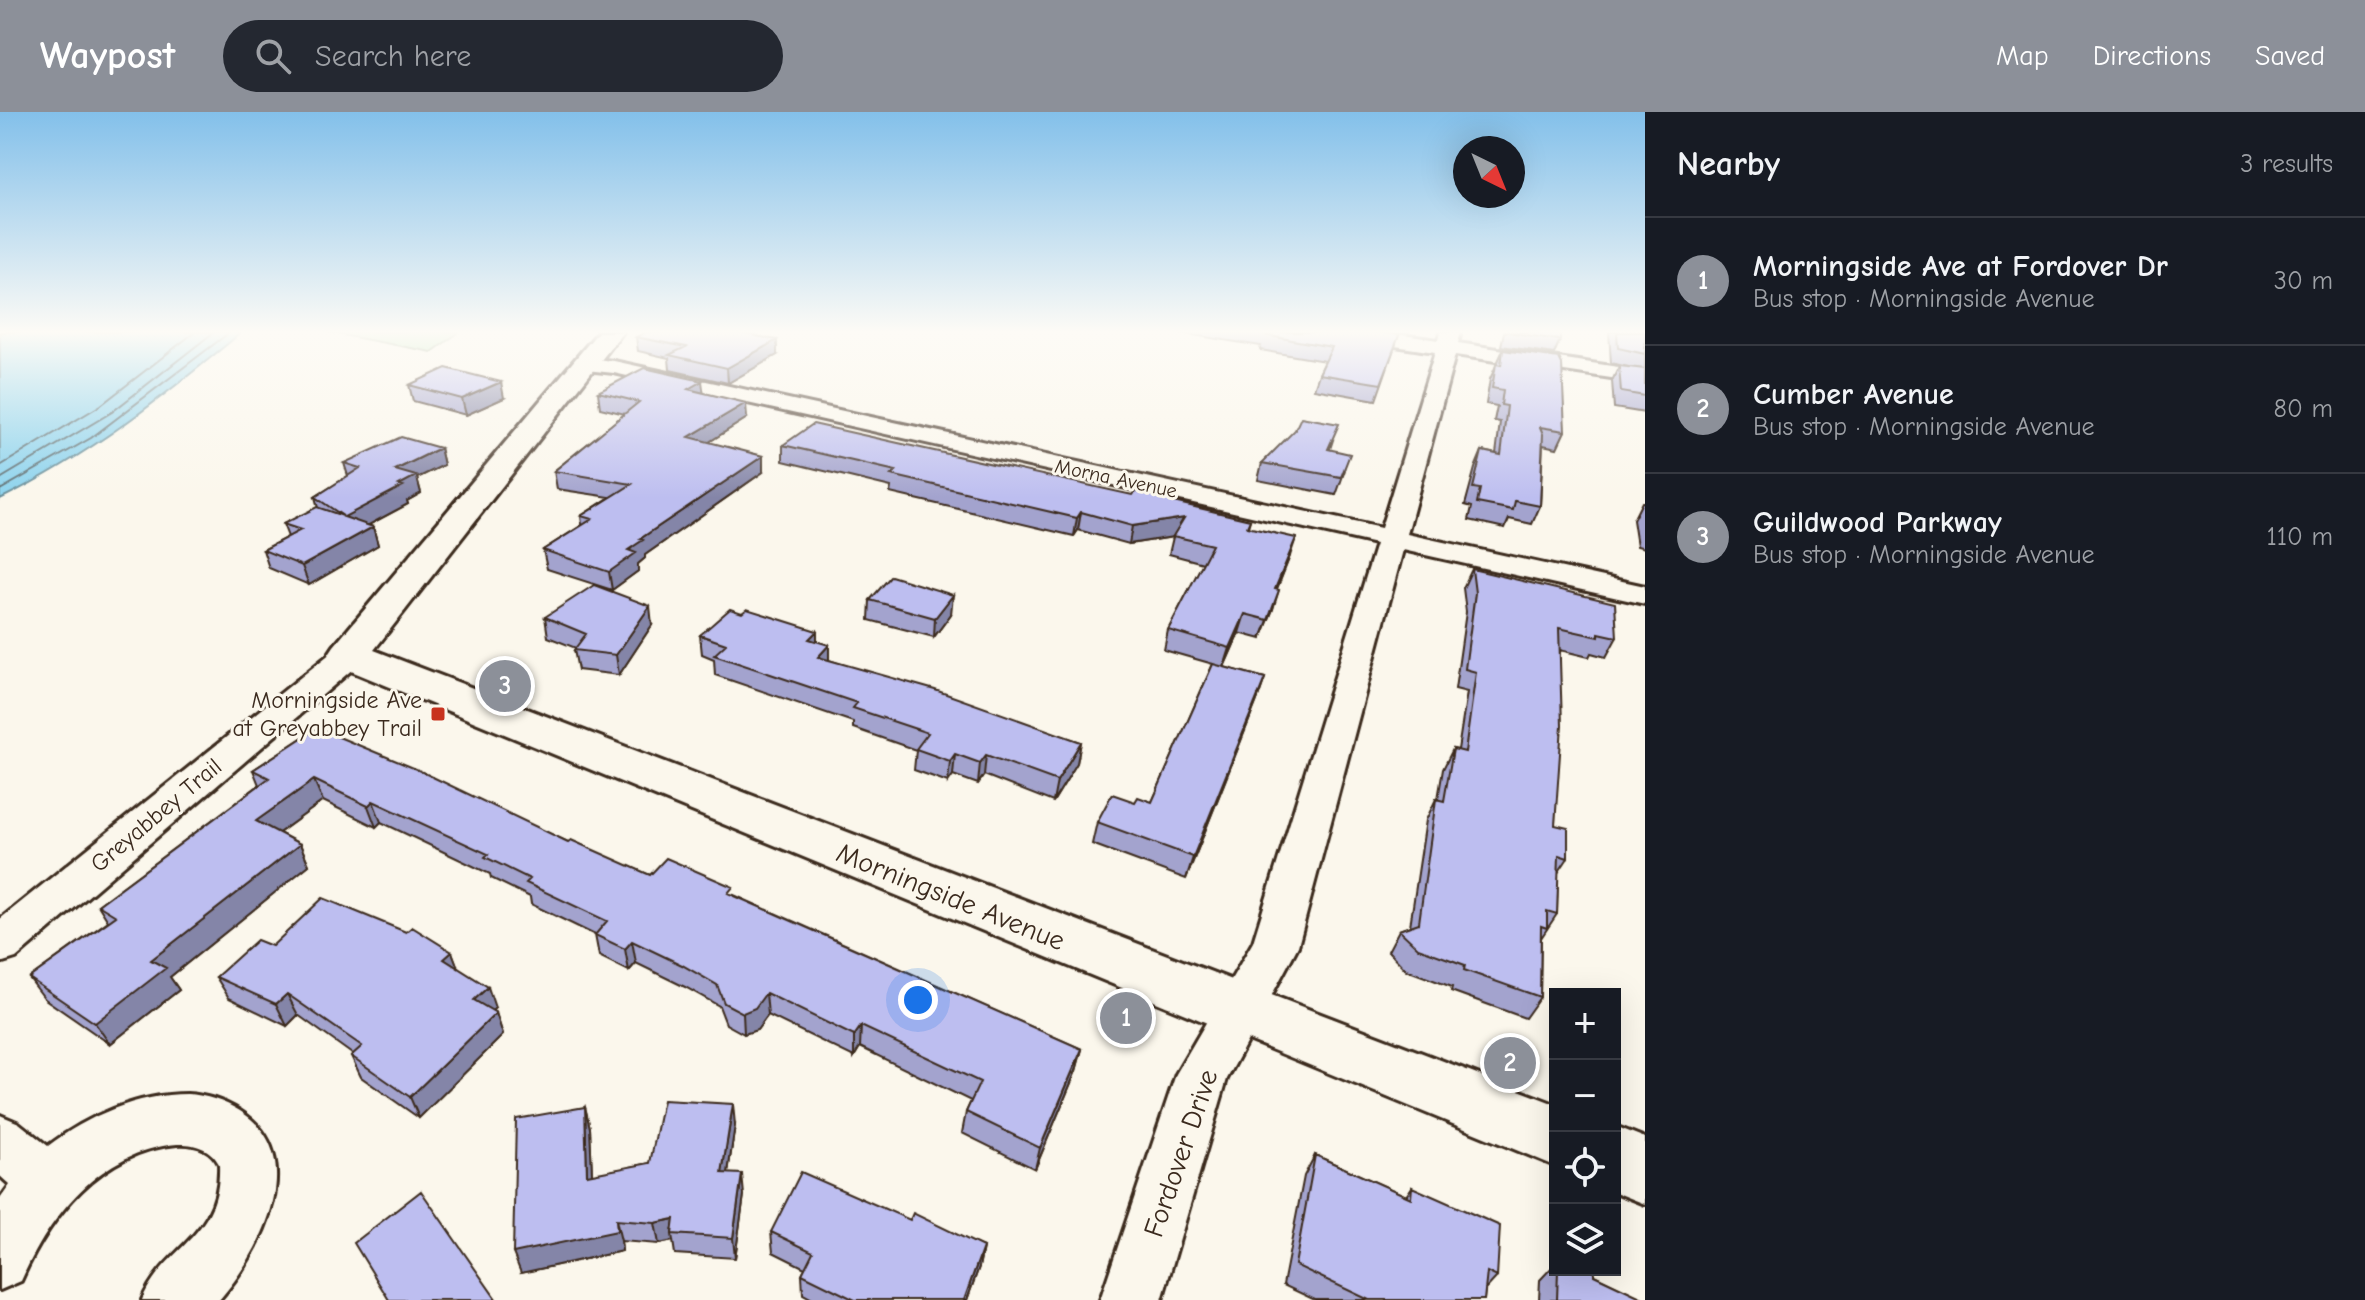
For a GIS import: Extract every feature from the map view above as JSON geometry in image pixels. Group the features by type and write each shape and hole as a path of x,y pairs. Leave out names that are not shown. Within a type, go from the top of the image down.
{"main road":[{"path":"349,655 567,387"},
{"name":"Morningside Avenue","path":"349,655 1549,1133"},
{"path":"1621,1161 1645,1171"}],"street":[{"name":"Morna Avenue","path":"707,387 1645,595"},
{"name":"Fordover Drive","path":"1131,1300 1202,1074 1275,946 1436,387"},
{"name":"Greyabbey Trail","path":"0,945 349,655"},
{"path":"0,1260 13,1227 48,1181 109,1137 146,1123 180,1118 210,1122 233,1136 246,1158 249,1187 240,1221 219,1256 173,1300"},
{"path":"0,1141 48,1181"}],"water":[{"path":"0,387 173,387 96,444 0,499"}],"building":[{"path":"418,387 489,387 462,399"},
{"path":"607,387 691,387 688,389 746,403 689,437 763,456 640,539 643,540 628,550 636,553 609,572 543,550 592,519 581,516 632,484 554,471 639,402 598,392"},
{"path":"1563,387 1565,431 1540,427 1543,434 1540,506 1515,501 1513,510 1477,503 1480,489 1473,488 1482,451 1501,455 1507,406 1501,405 1503,390 1492,388"},
{"path":"1621,387 1645,387 1645,396 1621,392"},
{"path":"1301,417 1339,424 1328,449 1350,454 1341,477 1262,463 1295,430"},
{"path":"813,424 1132,495 1135,491 1175,500 1173,502 1250,520 1247,527 1296,538 1275,589 1279,590 1268,620 1245,614 1230,648 1168,630 1212,545 1173,536 1184,518 1132,526 1081,512 1077,518 891,475 896,471 783,445"},
{"path":"401,437 440,448 395,470 416,476 399,485 403,486 344,517 373,527 302,566 263,550 301,530 283,524 317,507 343,516 315,497 360,468 344,463"},
{"path":"1472,569 1615,603 1617,637 1599,633 1599,637 1559,628 1562,725 1555,825 1568,828 1568,858 1559,855 1557,914 1547,911 1547,928 1541,926 1540,997 1464,970 1465,965 1418,948 1399,930 1419,923 1436,799 1444,801 1453,749 1465,752 1476,672 1465,669 1475,593"},
{"path":"891,576 953,595 935,618 870,600"},
{"path":"594,585 650,606 616,655 574,650 586,634 545,617"},
{"path":"730,609 742,613 747,609 817,631 809,639 829,645 818,657 935,690 1081,742 1057,781 986,755 980,763 955,754 950,761 916,749 928,733 853,708 857,703 714,655 726,644 700,635"},
{"path":"1213,664 1265,678 1193,857 1097,822 1112,794 1135,802 1138,797 1152,802"},
{"path":"317,728 416,769 568,842 571,840 650,875 666,858 733,887 728,893 1082,1049 1040,1148 966,1112 980,1082 861,1026 854,1036 766,993 755,1008 743,1013 724,1003 717,985 682,965 632,941 625,949 595,935 607,921 526,883 530,879 485,857 488,854 373,801 368,806 314,780 256,821 300,844 151,960 166,968 95,1023 29,978 116,916 98,905 269,778 253,770"},
{"path":"323,898 406,932 412,927 452,952 444,959 488,987 474,1000 496,1013 410,1097 351,1056 362,1046 287,994 276,1004 216,977 257,940 272,946"},
{"path":"663,1100 733,1104 722,1173 742,1174 733,1238 672,1234 674,1219 655,1223 616,1220 617,1231 513,1253 516,1119 585,1107 587,1175 650,1163"},
{"path":"1315,1155 1411,1198 1412,1187 1500,1226 1497,1277 1487,1272 1484,1300 1369,1300 1295,1265"},
{"path":"801,1172 910,1220 913,1213 983,1247 964,1300 855,1300 802,1274 813,1252 771,1232"},
{"path":"421,1191 495,1300 389,1300 354,1243"},
{"path":"1558,1276 1596,1276 1645,1299 1645,1300 1557,1300"}],"place":[{"name":"Guildwood Parkway","path":"505,686"},
{"name":"Morningside Ave at Greyabbey Trail","path":"438,714"},
{"name":"Morningside Ave at Fordover Dr","path":"1126,1018"},
{"name":"Cumber Avenue","path":"1510,1063"}]}
